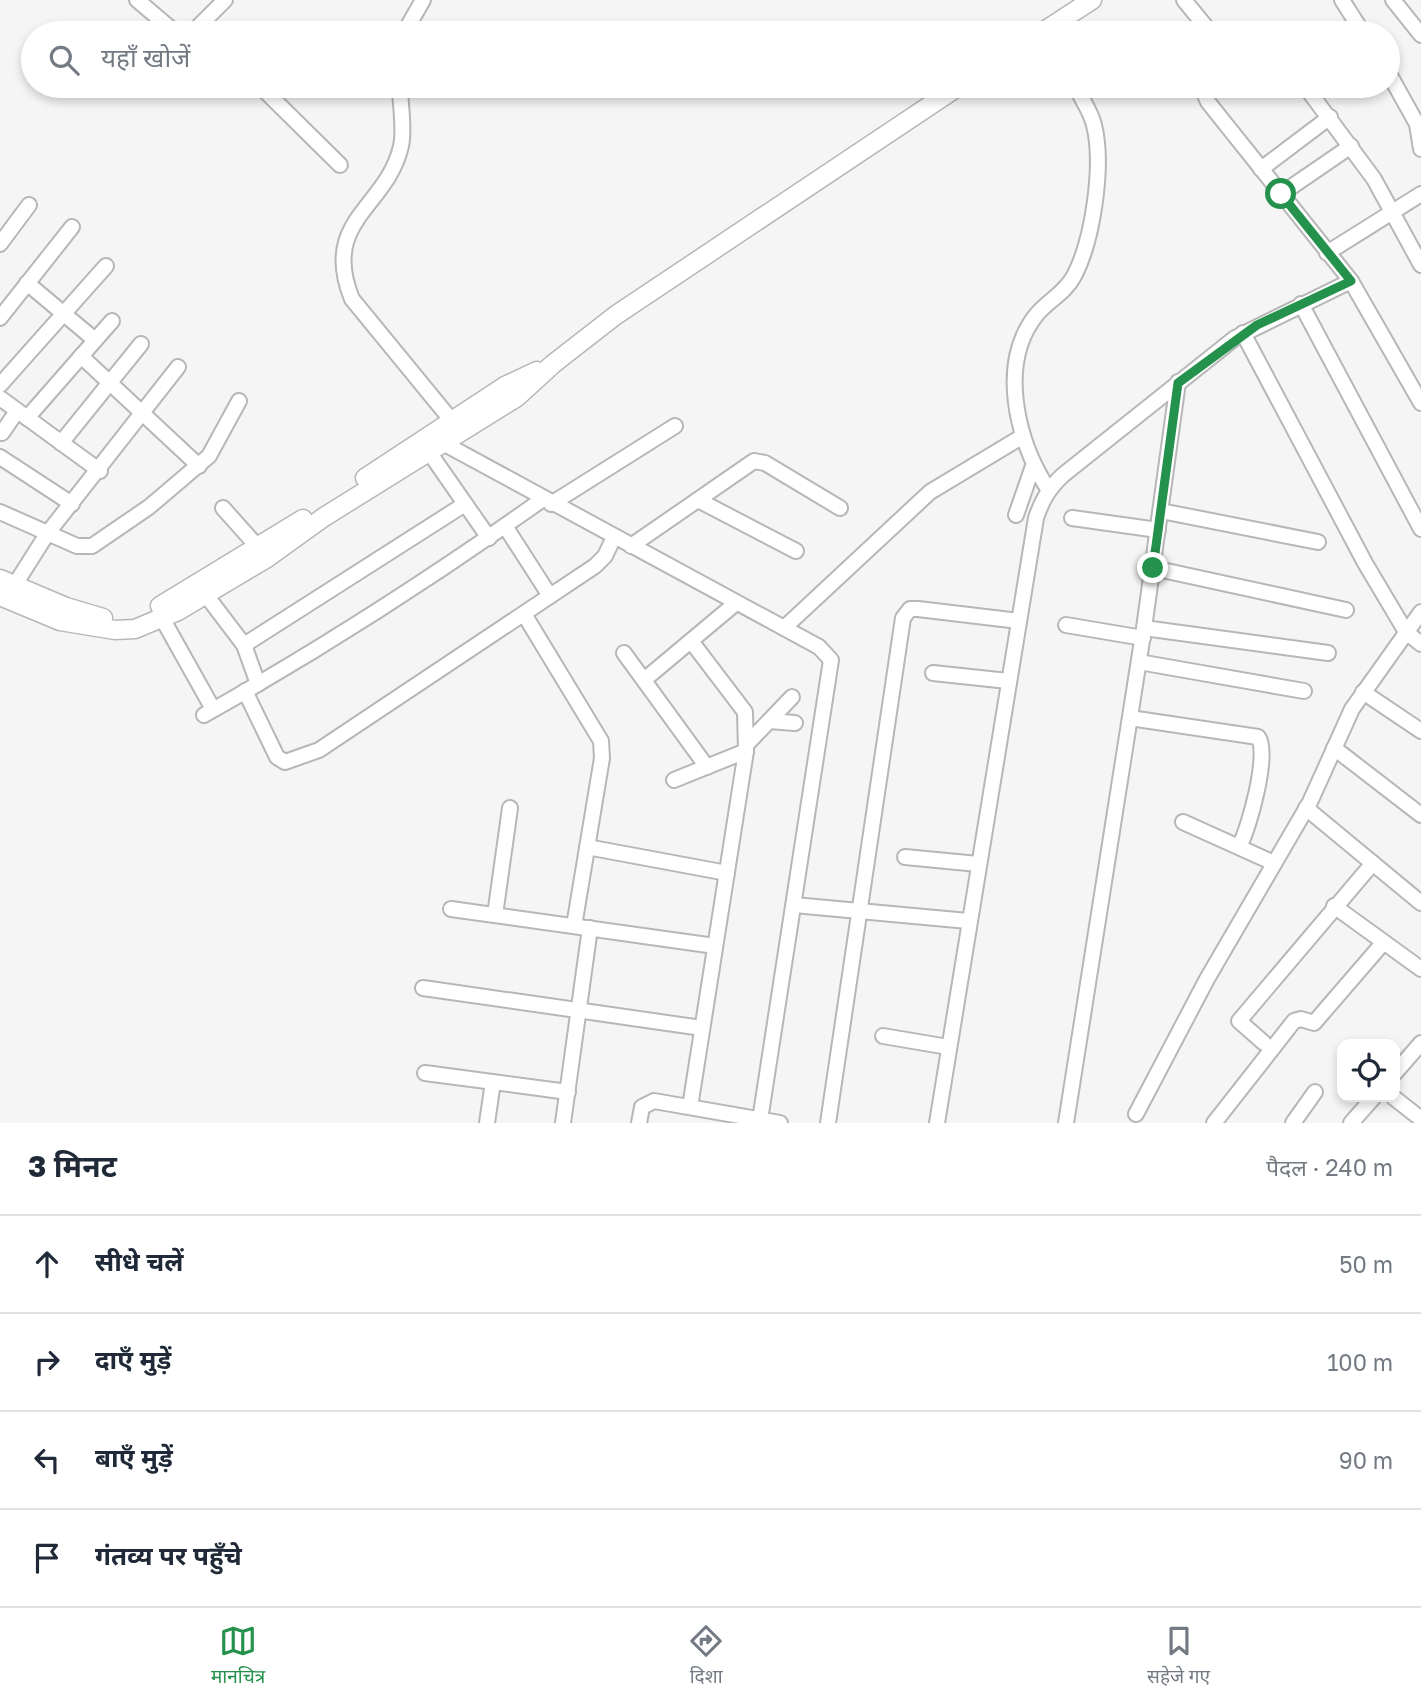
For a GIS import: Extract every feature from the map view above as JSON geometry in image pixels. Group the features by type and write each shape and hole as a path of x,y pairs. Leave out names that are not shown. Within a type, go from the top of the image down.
{"main road":[{"path":"1063,21 1092,0"},
{"path":"5,589 96,617 132,618 172,601 324,517 517,397 553,363 616,315 941,98"},
{"path":"5,589 60,621 115,630 135,629 162,618 206,595 262,553 505,386 553,363"}],"street":[{"path":"137,0 162,21"},
{"path":"208,21 225,0"},
{"path":"411,21 423,0"},
{"path":"1184,0 1201,21"},
{"path":"1342,0 1355,21"},
{"path":"1393,0 1421,35"},
{"path":"1400,87 1415,105 1421,149"},
{"path":"272,98 340,165"},
{"path":"400,98 402,144 394,165 346,239 342,259 344,280 352,299 452,421"},
{"path":"1048,489 1033,466 1023,436 1014,386 1022,339 1038,313 1060,295 1073,278 1084,254 1093,207 1097,152 1094,123 1082,98"},
{"path":"1206,98 1351,281 1421,403"},
{"path":"1314,98 1351,146 1394,211 1421,265"},
{"path":"1261,169 1330,117"},
{"path":"1281,194 1351,146"},
{"path":"1327,253 1421,194"},
{"path":"0,244 29,205"},
{"path":"0,318 72,227"},
{"path":"0,385 106,266"},
{"path":"937,1123 1018,621 1036,519 1048,489 1243,333 1351,281"},
{"path":"27,283 95,340"},
{"path":"1301,304 1421,529"},
{"path":"2,433 81,356 112,321"},
{"path":"1243,333 1365,563 1406,632 1421,644"},
{"path":"61,443 141,344"},
{"path":"81,356 199,466"},
{"path":"5,589 100,471 178,367"},
{"path":"1066,1123 1144,633 1178,383"},
{"path":"0,398 100,471"},
{"path":"0,512 77,546 92,546 149,507 199,466 222,436 239,401"},
{"path":"162,618 209,712 311,654 505,526 675,426"},
{"path":"783,628 930,492 1023,436"},
{"path":"436,448 547,501 631,546 819,647 831,660 760,1119"},
{"path":"436,448 465,503 489,538"},
{"path":"0,457 72,504"},
{"path":"631,546 754,461 765,463 840,508"},
{"path":"1016,515 1033,466"},
{"path":"698,500 796,551"},
{"path":"244,645 465,503"},
{"path":"223,508 262,553"},
{"path":"1160,511 1318,542"},
{"path":"1072,518 1158,530"},
{"path":"505,526 550,596"},
{"path":"206,595 244,645 252,687 277,757 285,762 318,750 595,566 614,537"},
{"path":"1153,568 1346,610"},
{"path":"643,680 736,603"},
{"path":"828,1123 892,684 905,612 918,609 1018,621"},
{"path":"1136,1114 1208,979 1306,808 1363,692 1421,612"},
{"path":"524,614 601,741 602,758 574,926"},
{"path":"1066,625 1328,653"},
{"path":"690,1107 746,748 745,712 691,641"},
{"path":"624,653 707,767"},
{"path":"1139,662 1304,691"},
{"path":"933,673 1008,681"},
{"path":"1363,692 1421,731"},
{"path":"674,780 746,748 792,697"},
{"path":"1130,718 1258,737 1264,752 1247,830 1240,847"},
{"path":"769,721 795,723"},
{"path":"1334,748 1421,815"},
{"path":"495,915 510,808"},
{"path":"1306,808 1421,903"},
{"path":"1183,822 1274,863"},
{"path":"587,847 727,873"},
{"path":"905,857 978,864"},
{"path":"1264,1043 1239,1021 1373,863"},
{"path":"794,905 968,921"},
{"path":"1334,906 1421,970"},
{"path":"451,909 715,946"},
{"path":"563,1123 590,928"},
{"path":"1214,1123 1294,1021 1301,1019 1314,1023 1383,943"},
{"path":"423,988 702,1028"},
{"path":"883,1036 948,1047"},
{"path":"1400,1067 1421,1043"},
{"path":"425,1073 568,1092"},
{"path":"487,1123 493,1082"},
{"path":"1293,1123 1315,1092"},
{"path":"639,1123 642,1107 647,1102 780,1123"},
{"path":"1351,1123 1370,1102"},
{"path":"1399,1102 1421,1119"}],"route":[{"path":"1153,568 1178,383 1257,325 1351,281 1281,194"}]}
